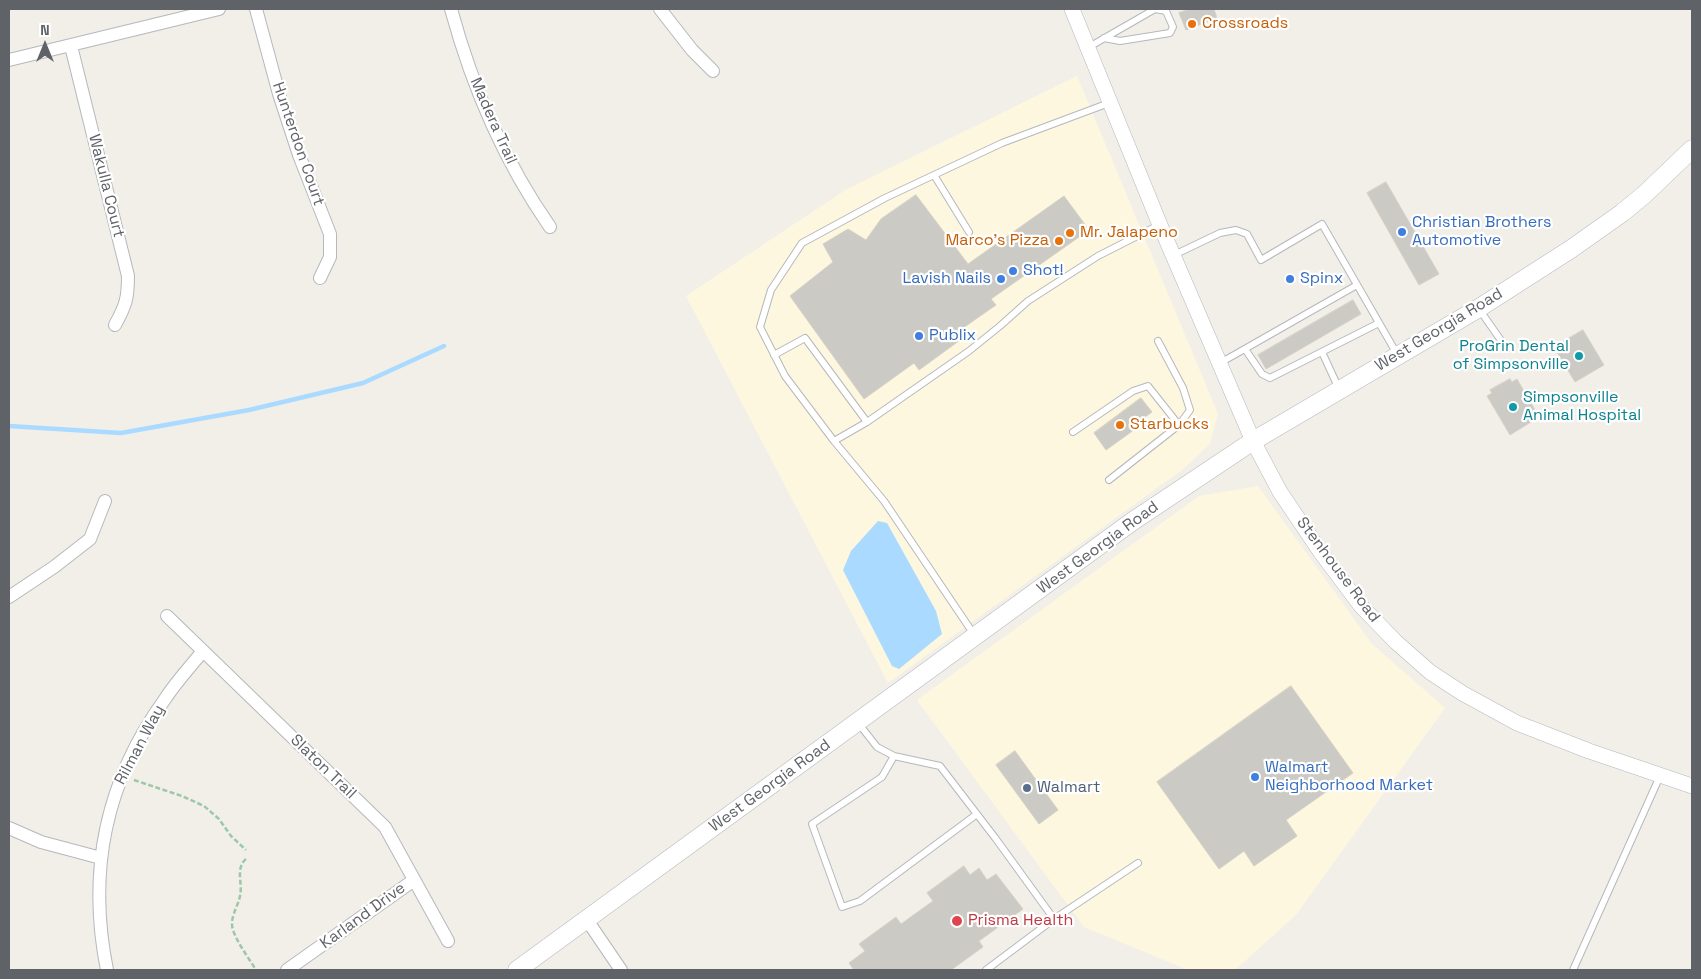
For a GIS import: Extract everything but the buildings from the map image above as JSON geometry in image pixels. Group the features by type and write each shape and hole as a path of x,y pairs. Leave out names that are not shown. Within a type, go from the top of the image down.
{"main road":[{"name":"West Georgia Road","path":"517,970 1133,521 1253,441 1479,308 1571,249 1622,213 1692,149"}],"street":[{"path":"9,60 219,9"},
{"name":"Hunterdon Court","path":"256,9 279,94 299,155 330,234 330,257 320,278"},
{"name":"Madera Trail","path":"451,9 461,44 492,126 507,156 550,227"},
{"path":"660,9 692,50 713,71"},
{"name":"Stenhouse Road","path":"1072,9 1160,225 1253,441 1280,492 1322,554 1361,606 1396,642 1430,672 1462,693 1517,723 1589,751 1692,786"},
{"name":"Wakulla Court","path":"71,46 128,276 128,293 125,307 115,325"},
{"path":"9,597 54,567 90,538 105,501"},
{"name":"Slaton Trail","path":"168,616 385,827 448,941"},
{"name":"Rilman Way","path":"107,970 101,941 100,898 101,858 106,825 121,776 137,743 164,699 203,651"},
{"path":"9,828 41,842 101,858"},
{"name":"Karland Drive","path":"287,970 414,880"},
{"path":"587,920 621,970"}],"lane":[{"path":"1088,48 1104,38 1155,9 1166,11 1173,27 1170,33 1128,40 1120,41 1104,38"},
{"path":"975,637 884,501 834,441 785,376 760,327 771,290 802,243 885,198 1002,143 1109,103"},
{"path":"934,175 969,232"},
{"path":"1174,255 1220,233 1236,230 1247,234 1261,260 1322,224 1398,355"},
{"path":"834,441 867,422 969,351 1028,301 1098,256 1160,225"},
{"path":"1220,363 1357,285"},
{"path":"1479,308 1507,349"},
{"path":"1245,349 1262,374 1270,378 1379,323"},
{"path":"774,356 805,338 867,422"},
{"path":"1109,480 1180,425 1190,410 1183,388 1158,341"},
{"path":"1322,352 1340,389"},
{"path":"1073,432 1133,390 1148,386 1180,425"},
{"path":"858,723 877,747 894,756 940,766 1054,919"},
{"path":"894,756 882,777 812,824 842,907 860,901 977,814"},
{"path":"1573,970 1660,775"},
{"path":"986,970 1054,919 1138,863"}],"path":[{"path":"121,776 182,796 204,806 219,818 231,836 246,850"},
{"path":"246,859 242,862 240,895 233,915 232,927 256,970"}],"shaded area":[{"path":"1077,76 1218,414 1210,444 1182,470 888,683 686,296 847,189"},
{"path":"1258,486 1372,644 1445,708 1296,915 1235,970 1188,970 1084,927 917,700 1199,496"}],"water":[{"path":"878,521 887,523 936,611 942,634 899,669 892,666 843,570 851,551"}],"waterway":[{"path":"9,426 121,433 249,410 363,383 444,346"}],"place":[{"name":"Crossroads","path":"1192,24"},
{"name":"Christian Brothers Automotive","path":"1402,232"},
{"name":"Mr. Jalapeno","path":"1070,233"},
{"name":"Marco's Pizza","path":"1059,241"},
{"name":"Shot!","path":"1013,271"},
{"name":"Lavish Nails","path":"1001,279"},
{"name":"Spinx","path":"1290,279"},
{"name":"Publix","path":"919,336"},
{"name":"ProGrin Dental of Simpsonville","path":"1579,356"},
{"name":"Simpsonville Animal Hospital","path":"1513,407"},
{"name":"Starbucks","path":"1120,425"},
{"name":"Walmart Neighborhood Market","path":"1255,777"},
{"name":"Walmart","path":"1027,788"},
{"name":"Prisma Health","path":"957,921"}]}
